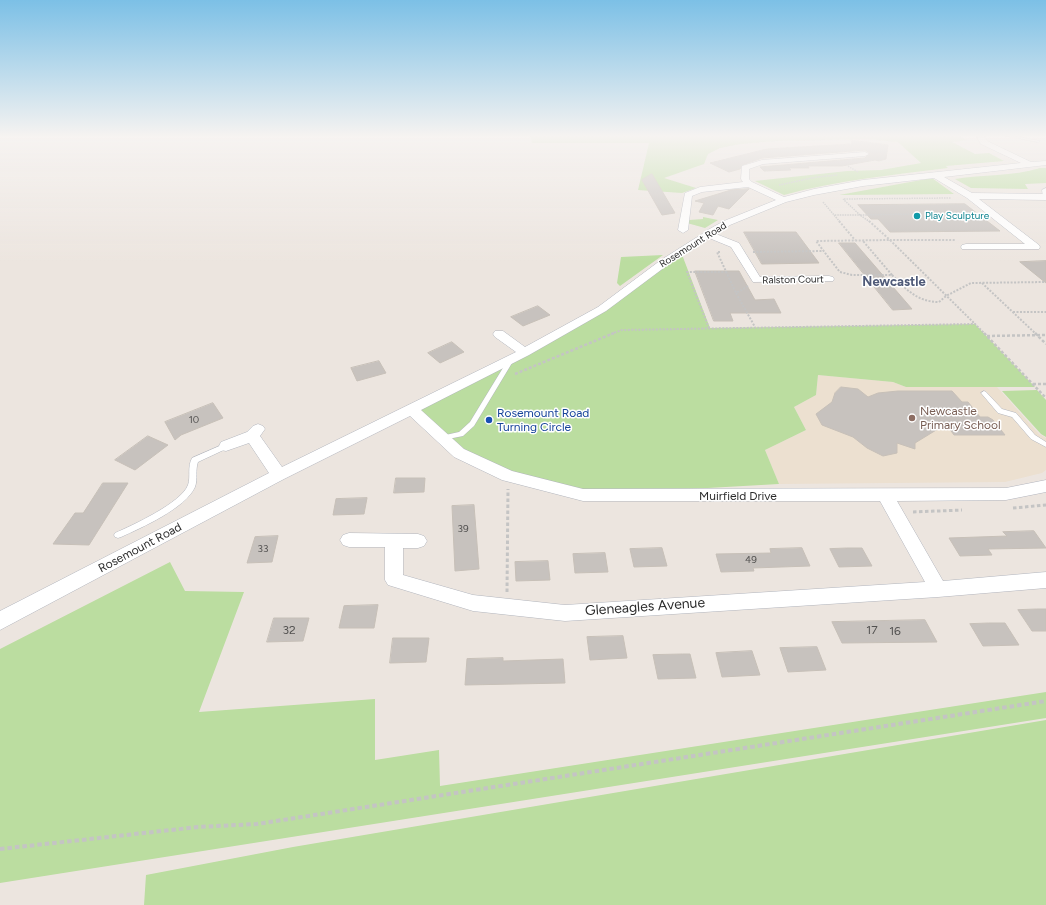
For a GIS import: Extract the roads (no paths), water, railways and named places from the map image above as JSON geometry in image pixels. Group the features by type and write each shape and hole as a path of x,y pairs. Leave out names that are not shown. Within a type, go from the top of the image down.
{"street":[{"path":"745,177 749,184 783,200"},
{"name":"Rosemount Road","path":"0,621 279,475 525,352 602,309 665,262 707,234 727,223 783,200 863,182 912,177"},
{"path":"939,177 971,197 1034,247 966,247"},
{"path":"683,230 688,195 700,190 749,184"},
{"path":"971,197 1045,194"},
{"name":"Ralston Court","path":"707,234 735,245 757,280 829,279"},
{"path":"499,334 525,352"},
{"name":"Muirfield Drive","path":"411,409 459,453 508,476 583,495 1006,494 1046,486"},
{"path":"226,446 255,432 279,475"},
{"path":"885,495 938,589"},
{"path":"349,540 418,541"},
{"name":"Gleneagles Avenue","path":"394,541 394,580 473,602 565,612 938,589 1046,580"}],"lane":[{"path":"443,438 461,434 472,424 512,358"},
{"path":"984,393 1000,411 1014,416 1033,437 1046,445"},
{"path":"118,536 172,506 191,487 194,476 193,462 226,446"}],"place":[{"name":"Play Sculpture","path":"917,216"},
{"name":"Newcastle Primary School","path":"912,418"},
{"name":"Rosemount Road Turning Circle","path":"489,420"}],"district":[{"name":"Newcastle","path":"894,282"}]}
